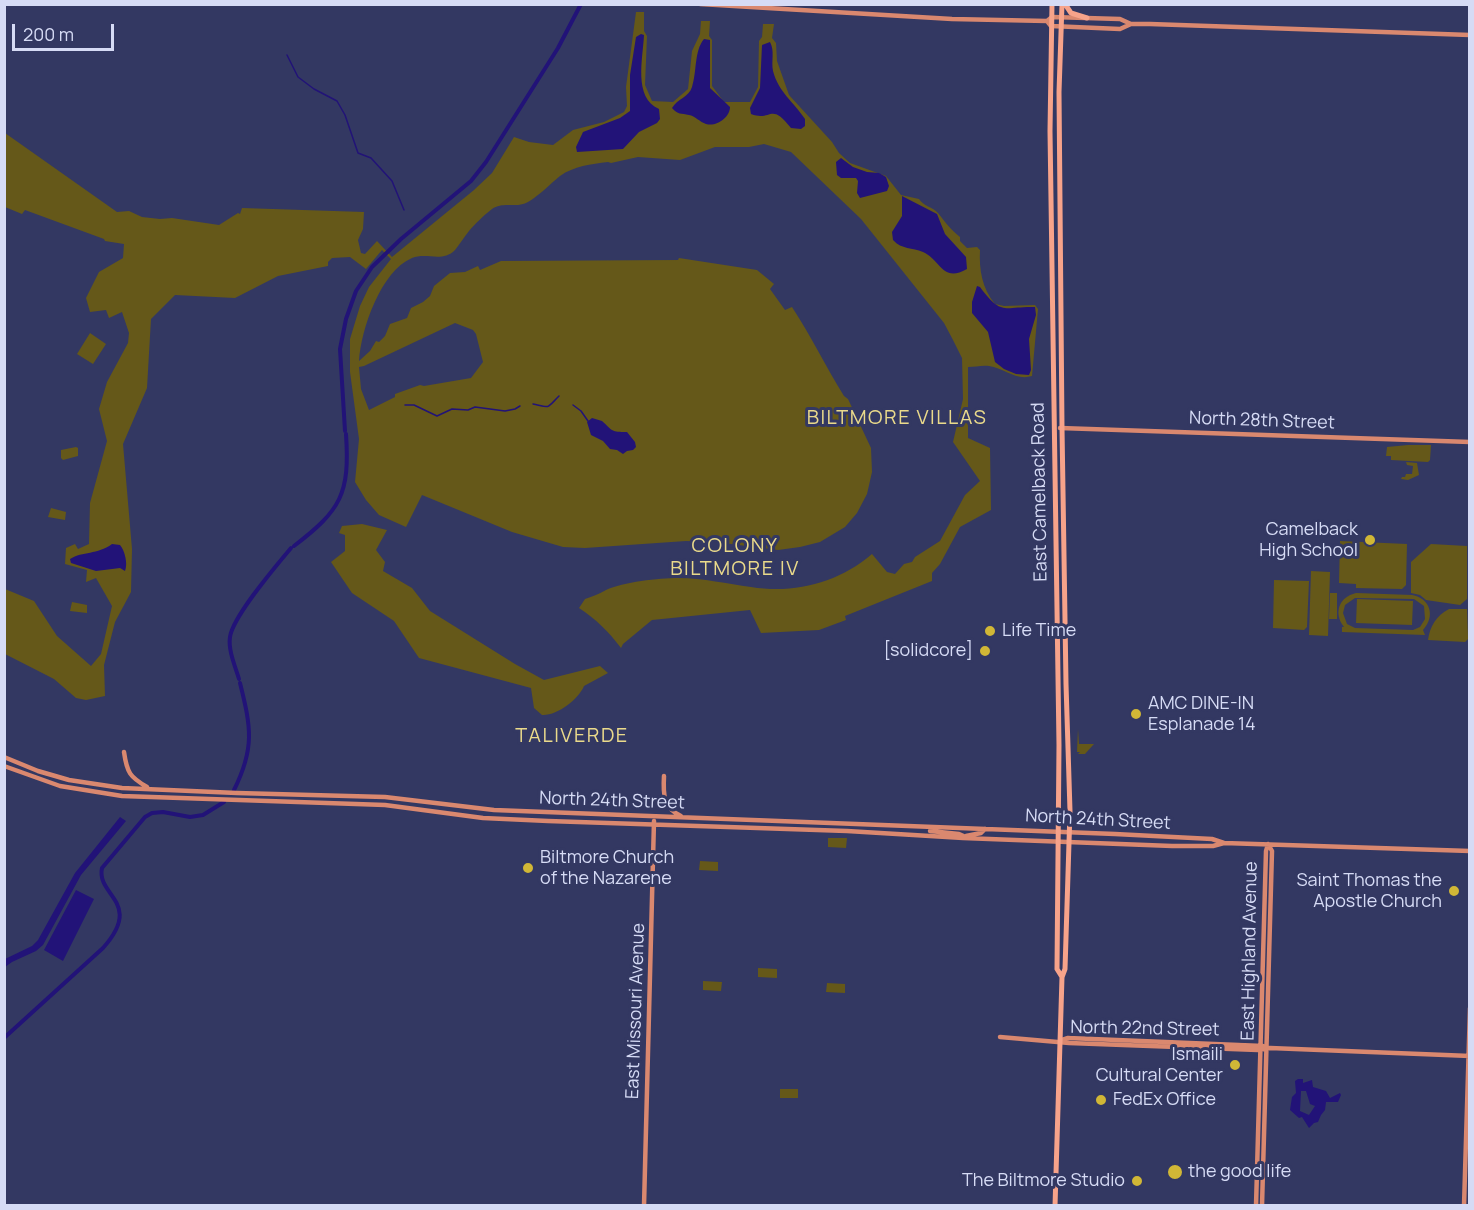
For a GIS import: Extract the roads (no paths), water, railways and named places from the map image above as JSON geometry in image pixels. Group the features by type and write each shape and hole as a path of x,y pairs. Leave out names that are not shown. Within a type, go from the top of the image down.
{"main road":[{"path":"699,4 958,19 1061,17 1120,19 1131,24 1470,35"},
{"name":"East Camelback Road","path":"1052,4 1049,19 1052,26 1050,92 1060,832 1057,969 1062,977"},
{"path":"1063,4 1071,13 1087,18"},
{"name":"East Camelback Road","path":"1055,1206 1059,1041 1062,977 1066,960 1069,832 1059,92 1063,4"},
{"path":"1052,26 1120,29 1131,24"},
{"path":"1050,92 1059,92"},
{"path":"1052,222 1060,222"},
{"name":"North 28th Street","path":"1054,427 1470,442"},
{"path":"1055,514 1063,513"},
{"path":"1059,743 1069,766"},
{"path":"124,752 130,775 135,781 150,789"},
{"name":"North 24th Street","path":"4,757 38,771 100,786 223,793 379,797 487,810 1069,832 1212,839 1224,843"},
{"name":"North 24th Street","path":"4,766 50,783 122,796 392,806 483,818 837,830 1182,847 1213,846 1224,843 1470,851"},
{"path":"664,776 665,802 672,812 683,817"},
{"path":"548,813 548,821"},
{"name":"East Missouri Avenue","path":"644,1206 654,816"},
{"path":"900,827 966,837 985,829"},
{"path":"1146,836 1164,846"},
{"path":"1158,837 1182,847"},
{"name":"East Highland Avenue","path":"1262,1206 1264,910 1268,844"},
{"name":"East Highland Avenue","path":"1263,1048 1272,851 1268,844"},
{"path":"1264,910 1270,910"},
{"path":"1464,1206 1470,1008"},
{"name":"North 22nd Street","path":"1000,1037 1469,1056"},
{"name":"East Highland Avenue","path":"1256,1206 1262,1116"}],"waterway":[{"path":"345,431 340,349 346,319 356,291 372,267 401,239 471,181 486,162 558,48 581,4"},
{"path":"287,55 298,77 314,89 337,101 345,115 358,153 371,158 392,181 404,210"},
{"path":"533,404 548,406 559,396"},
{"path":"405,405 414,405 437,416 452,409 468,410 475,407 505,411 520,406"},
{"path":"573,405 588,421"},
{"path":"294,546 323,522 339,499 346,472 346,434"},
{"path":"239,679 230,647 233,628 256,591 291,548"},
{"path":"234,790 245,762 249,737 247,712 240,683"},
{"path":"4,1038 103,948 114,933 119,920 119,910 116,901 105,886 102,868 145,817 152,813 163,812 190,817 203,815 224,802"}],"place":[{"name":"Camelback High School","path":"1370,540"},
{"name":"Life Time","path":"990,631"},
{"name":"[solidcore]","path":"985,651"},
{"name":"AMC DINE-IN Esplanade 14","path":"1136,714"},
{"name":"Biltmore Church of the Nazarene","path":"528,868"},
{"name":"Saint Thomas the Apostle Church","path":"1454,891"},
{"name":"Ismaili Cultural Center","path":"1235,1065"},
{"name":"FedEx Office","path":"1101,1100"},
{"name":"the good life","path":"1175,1172"},
{"name":"The Biltmore Studio","path":"1137,1181"}],"district":[{"name":"BILTMORE VILLAS","path":"897,418"},
{"name":"COLONY BILTMORE IV","path":"735,558"},
{"name":"TALIVERDE","path":"572,736"}]}
